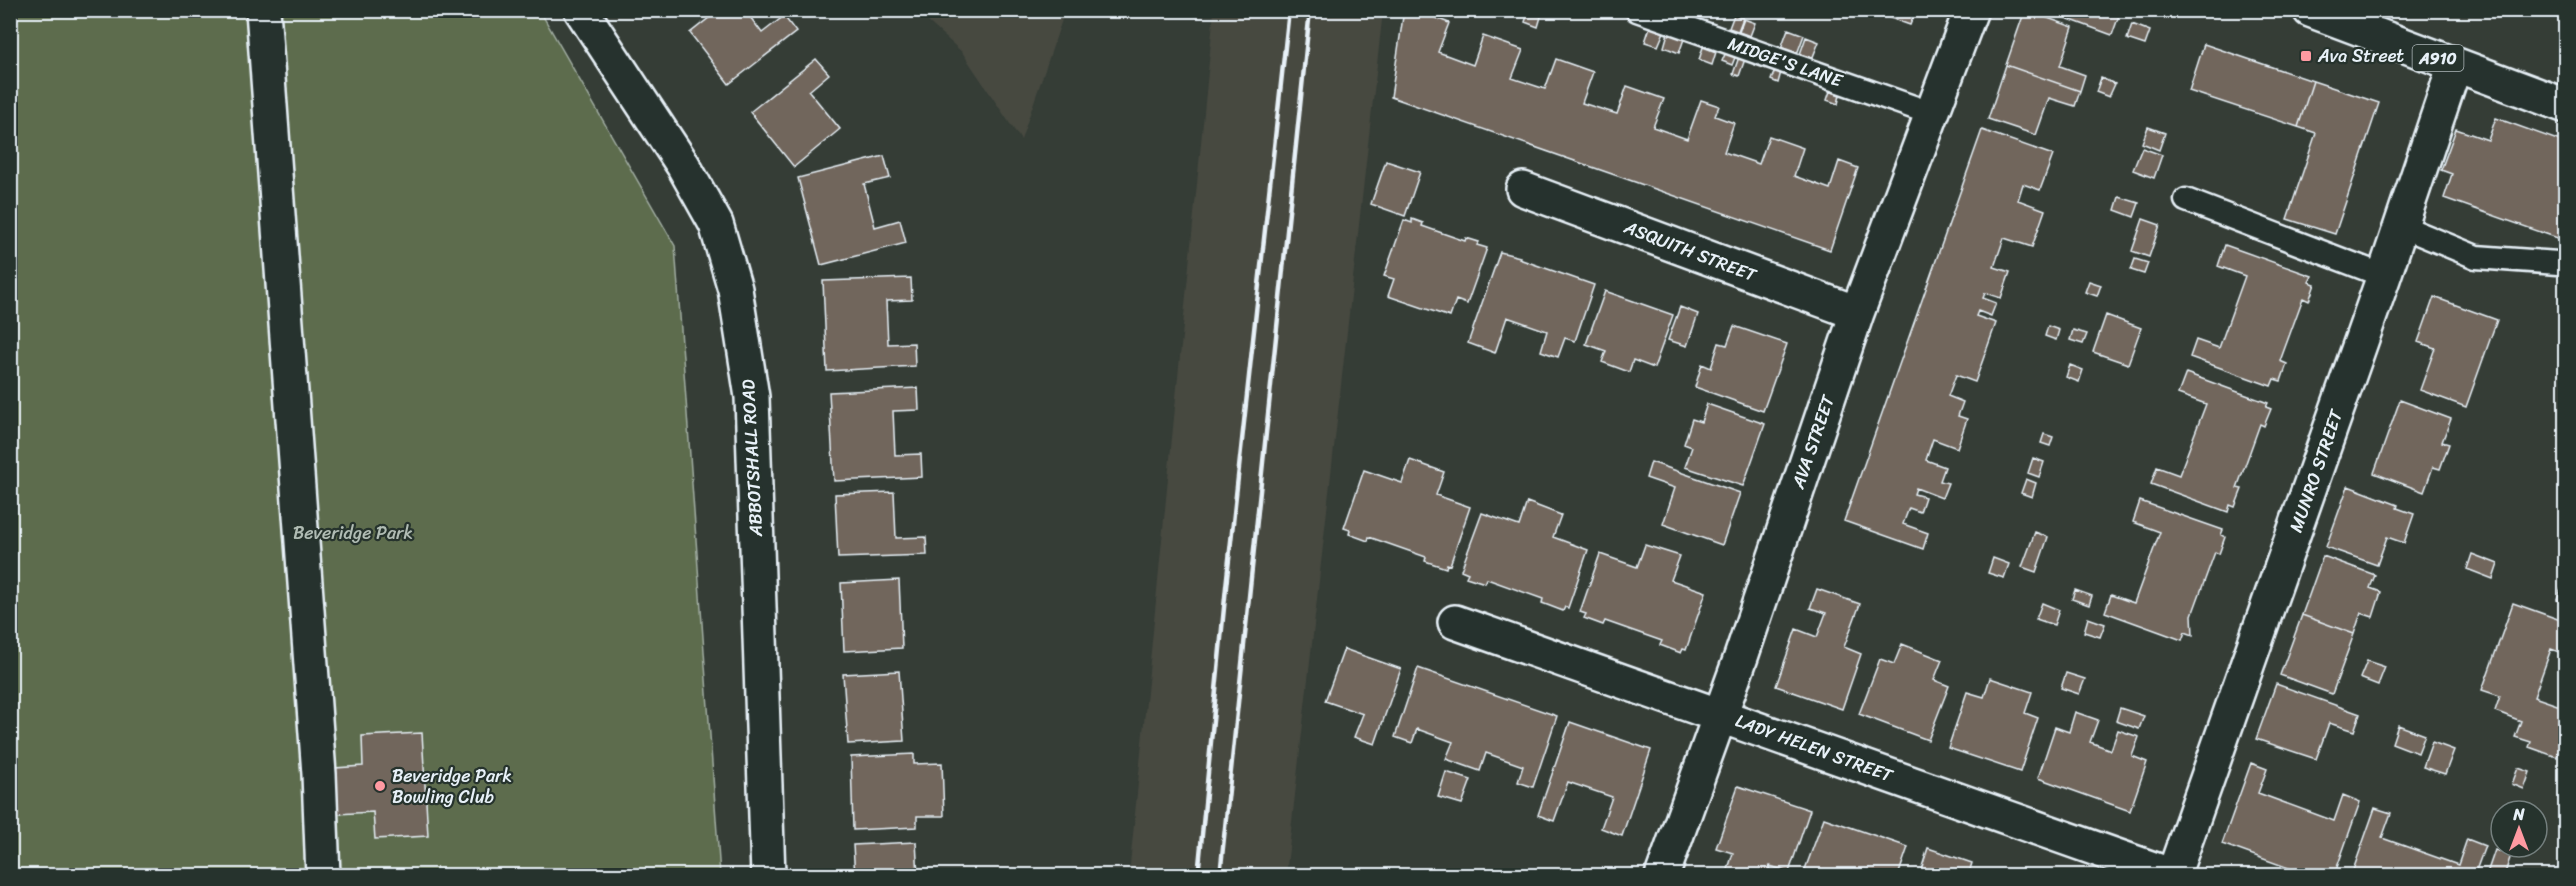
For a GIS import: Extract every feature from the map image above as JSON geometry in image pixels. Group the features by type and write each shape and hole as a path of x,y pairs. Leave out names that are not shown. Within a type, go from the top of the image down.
{"street":[{"path":"263,10 318,762 324,876"},
{"name":"ABBOTSHALL ROAD","path":"581,10 683,165 716,224 735,289 752,397 768,876"},
{"name":"AVA STREET","path":"1662,876 1857,314 1971,10"},
{"name":"A910","path":"2310,10 2565,106"},
{"name":"MUNRO STREET","path":"2173,876 2384,276 2455,65"},
{"name":"ASQUITH STREET","path":"1515,185 1857,314"},
{"name":"LADY HELEN STREET","path":"1455,622 2173,876"}],"lane":[{"name":"MIDGE'S LANE","path":"1637,10 1933,114"},
{"path":"2186,200 2384,276"},
{"path":"2401,226 2476,257 2558,263"}],"shaded area":[{"path":"916,11 1065,11 1021,140 962,52"},
{"path":"1214,11 1383,11 1286,875 1129,875"}],"green space":[{"name":"Beveridge Park","path":"10,11 540,11 675,246 720,875 11,875"}],"building":[{"path":"719,10 745,10 762,33 784,16 796,32 729,84 690,33"},
{"path":"1404,10 1415,10 1449,23 1438,52 1473,65 1483,36 1523,50 1512,78 1545,89 1556,59 1593,72 1582,103 1617,114 1627,86 1664,99 1653,127 1687,139 1701,100 1719,106 1715,116 1734,123 1724,152 1759,164 1769,136 1803,148 1794,176 1830,189 1839,161 1858,168 1830,250 1391,97"},
{"path":"1529,10 1543,10 1538,27 1525,22"},
{"path":"1868,10 1916,10 1910,25"},
{"path":"2025,10 2073,27 2060,66 2085,75 2080,91 2006,65"},
{"path":"2044,10 2121,10 2112,35"},
{"path":"1734,15 1743,18 1738,31 1729,28"},
{"path":"1744,19 1755,23 1750,36 1739,32"},
{"path":"2132,24 2150,31 2145,45 2127,39"},
{"path":"1650,27 1664,32 1658,46 1645,42"},
{"path":"1788,29 1804,35 1797,54 1781,48"},
{"path":"1668,33 1684,39 1679,53 1664,47"},
{"path":"1806,37 1819,42 1812,59 1800,54"},
{"path":"2204,44 2313,81 2298,127 2189,91"},
{"path":"1703,47 1716,52 1712,65 1699,60"},
{"path":"1726,52 1736,55 1732,65 1722,61"},
{"path":"1739,57 1745,59 1739,76 1733,74"},
{"path":"816,59 829,74 809,91 840,129 794,167 750,112"},
{"path":"2006,65 2080,91 2075,106 2049,98 2036,135 1988,119"},
{"path":"1775,70 1781,72 1778,83 1771,80"},
{"path":"2101,78 2115,84 2109,97 2096,92"},
{"path":"2313,81 2379,103 2335,234 2287,219 2316,133 2298,127"},
{"path":"1830,91 1840,95 1838,104 1827,100"},
{"path":"2496,118 2566,143 2566,241 2444,198 2452,174 2441,170 2456,129 2488,140"},
{"path":"2148,127 2165,133 2159,150 2142,143"},
{"path":"1982,130 2053,155 2040,190 2023,184 2018,200 2045,210 2032,247 2004,238 1994,267 2010,272 2001,298 1985,293 1983,298 1996,303 1991,316 1978,311 1976,316 1996,323 1975,382 1956,375 1948,396 1963,402 1958,416 1967,419 1957,448 1933,439 1926,460 1945,467 1940,481 1948,483 1942,498 1916,488 1914,494 1925,497 1920,512 1909,508 1903,524 1928,533 1923,549 1844,521"},
{"path":"2142,148 2162,155 2154,178 2133,170"},
{"path":"884,156 890,178 864,184 875,227 900,220 906,243 821,265 798,178"},
{"path":"1386,161 1420,172 1405,216 1371,204"},
{"path":"2119,197 2139,203 2134,217 2115,210"},
{"path":"1412,219 1423,223 1422,226 1465,241 1466,238 1479,242 1477,245 1487,248 1467,304 1456,300 1450,317 1388,296 1394,279 1384,276 1404,220 1412,223"},
{"path":"2143,219 2160,225 2149,257 2132,251"},
{"path":"2225,245 2312,276 2309,282 2315,284 2309,301 2303,298 2280,361 2287,364 2281,381 2274,379 2271,386 2190,357 2196,340 2219,348 2245,276 2218,266"},
{"path":"1500,252 1520,257 1519,259 1594,285 1575,341 1565,338 1558,357 1541,351 1547,331 1507,317 1495,353 1468,343"},
{"path":"2135,259 2148,263 2144,274 2131,270"},
{"path":"911,278 912,300 886,301 888,344 914,343 915,366 827,371 823,281"},
{"path":"2089,281 2101,285 2097,296 2085,292"},
{"path":"1605,291 1673,315 1654,368 1633,360 1629,372 1602,362 1606,351 1586,344"},
{"path":"2434,297 2497,320 2466,407 2420,390 2435,348 2418,342"},
{"path":"1680,307 1698,314 1687,346 1668,340"},
{"path":"2106,315 2141,328 2128,364 2093,352"},
{"path":"1734,326 1787,344 1763,411 1695,387 1702,364 1711,368 1719,343 1727,345"},
{"path":"2048,326 2059,330 2056,340 2045,336"},
{"path":"2073,330 2087,334 2083,344 2070,340"},
{"path":"2070,365 2083,370 2079,382 2066,377"},
{"path":"2186,373 2268,403 2266,407 2271,409 2264,426 2260,424 2237,488 2242,489 2235,507 2230,505 2228,512 2151,484 2157,467 2179,475 2206,404 2178,394"},
{"path":"918,388 919,410 893,411 895,455 921,454 922,477 834,481 829,392"},
{"path":"2400,400 2451,419 2442,442 2449,444 2440,469 2433,467 2424,492 2374,473"},
{"path":"1707,404 1765,424 1743,486 1685,467 1692,447 1684,444 1692,419 1701,422"},
{"path":"2044,434 2053,437 2050,446 2041,443"},
{"path":"2033,458 2044,462 2039,477 2028,473"},
{"path":"1410,460 1444,472 1436,495 1470,507 1450,565 1447,564 1446,568 1425,561 1426,557 1369,537 1368,541 1349,534 1350,530 1344,528 1364,470 1402,483"},
{"path":"1651,462 1740,493 1722,545 1663,524 1675,488 1646,478"},
{"path":"2026,479 2036,483 2032,497 2021,493"},
{"path":"2348,486 2398,505 2397,508 2414,514 2404,543 2387,537 2377,565 2326,547"},
{"path":"894,492 896,538 926,537 927,555 838,558 835,494"},
{"path":"2140,501 2223,530 2221,535 2225,537 2219,554 2215,552 2192,615 2193,635 2185,632 2182,640 2105,612 2111,595 2134,603 2160,532 2133,522"},
{"path":"1527,502 1561,515 1553,537 1588,550 1568,608 1565,607 1563,611 1542,603 1543,599 1487,579 1485,583 1466,577 1468,573 1461,570 1482,513 1519,526"},
{"path":"2035,532 2048,537 2036,572 2022,567"},
{"path":"1645,545 1680,556 1671,580 1706,592 1686,650 1683,649 1681,653 1660,645 1662,641 1605,621 1603,625 1584,618 1586,614 1580,612 1600,554 1637,567"},
{"path":"2472,554 2498,564 2493,579 2467,569"},
{"path":"2323,556 2375,575 2370,588 2381,592 2373,617 2361,613 2354,634 2302,615"},
{"path":"1993,558 2009,564 2004,578 1988,573"},
{"path":"2566,576 2566,603 2557,600"},
{"path":"899,580 902,648 844,651 841,583"},
{"path":"1817,589 1860,604 1844,647 1861,654 1842,709 1776,686 1796,629 1817,637 1826,613 1810,608"},
{"path":"2075,590 2092,596 2089,605 2072,599"},
{"path":"2042,603 2059,610 2054,625 2036,619"},
{"path":"2513,603 2566,622 2566,633 2559,652 2551,649 2534,697 2566,708 2566,755 2558,753 2557,757 2529,747 2531,742 2515,737 2521,721 2495,711 2500,696 2482,690"},
{"path":"2302,615 2354,634 2332,694 2280,675"},
{"path":"2088,618 2105,624 2100,637 2084,632"},
{"path":"1902,644 1942,660 1934,680 1949,686 1928,740 1859,714 1880,659 1894,664"},
{"path":"1344,649 1401,669 1375,744 1354,737 1363,714 1325,701"},
{"path":"2367,661 2385,667 2378,685 2360,678"},
{"path":"1418,668 1557,716 1533,787 1518,782 1523,766 1486,753 1480,771 1446,759 1453,742 1417,729 1412,743 1395,737"},
{"path":"899,671 904,741 848,744 843,674"},
{"path":"2066,673 2085,679 2079,694 2061,688"},
{"path":"1990,678 2032,692 2025,713 2038,718 2020,772 1948,748 1967,692 1984,697"},
{"path":"2276,684 2360,714 2354,731 2329,723 2316,759 2256,739"},
{"path":"2120,708 2144,716 2139,729 2116,721"},
{"path":"2075,712 2098,720 2090,742 2111,750 2118,730 2139,737 2132,756 2147,762 2130,811 2038,778 2055,727 2069,732"},
{"path":"1570,722 1651,750 1622,836 1601,828 1612,797 1568,782 1554,821 1538,815"},
{"path":"2398,725 2425,735 2418,753 2392,743"},
{"name":"Beveridge Park Bowling Club","path":"422,733 428,836 375,839 373,812 337,814 335,768 363,766 362,736"},
{"path":"2432,742 2454,750 2445,774 2423,767"},
{"path":"914,754 914,764 942,763 944,816 917,816 917,827 853,830 851,757"},
{"path":"2251,763 2267,769 2258,793 2334,821 2343,795 2360,802 2334,876 2311,876 2222,844"},
{"path":"2518,768 2530,772 2524,789 2512,784"},
{"path":"1446,772 1471,780 1462,804 1438,797"},
{"path":"1738,786 1810,810 1789,872 1770,866 1767,876 1726,876 1733,853 1716,848"},
{"path":"2375,808 2391,813 2382,838 2458,865 2467,839 2485,846 2474,876 2351,876"},
{"path":"1824,818 1908,847 1898,876 1814,876 1804,872"},
{"path":"916,842 918,876 855,876 853,845"},
{"path":"1928,848 1972,863 1968,876 1919,876"},
{"path":"2492,859 2510,859 2504,876 2486,876"}],"railway":[{"path":"1198,876 1226,587 1289,10"},
{"path":"1220,876 1310,10"}],"place":[{"name":"Ava Street","path":"2306,56"},
{"name":"Beveridge Park Bowling Club","path":"380,786"}]}
